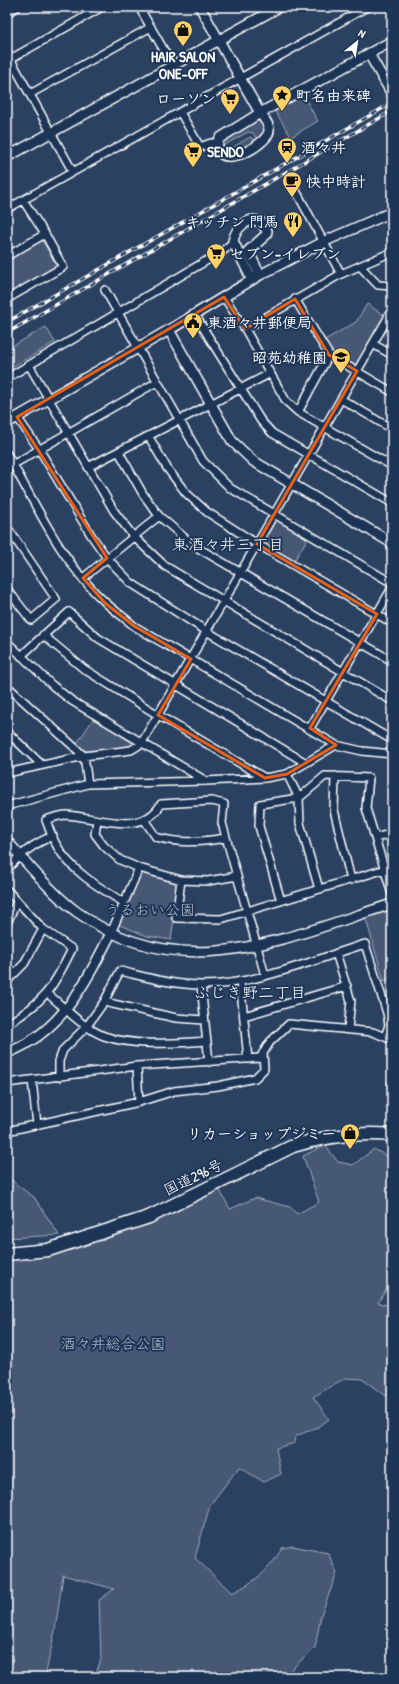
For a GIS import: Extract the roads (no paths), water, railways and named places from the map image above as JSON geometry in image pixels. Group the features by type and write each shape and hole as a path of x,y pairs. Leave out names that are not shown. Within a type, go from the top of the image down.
{"highway":[{"name":"国道296号","path":"8,1256 48,1250 148,1217 293,1146 310,1141 361,1133 392,1135"}],"street":[{"path":"7,13 17,7"},
{"path":"73,172 30,94 8,58 102,7"},
{"path":"140,7 173,66"},
{"path":"200,7 239,78 268,125 269,131 267,136 259,144 237,156 232,157 222,155 217,143"},
{"path":"7,157 173,66 218,40 264,10 278,7"},
{"path":"7,209 367,7"},
{"path":"30,94 151,27"},
{"path":"217,143 223,135 392,41"},
{"path":"369,54 388,80 392,94"},
{"path":"180,112 200,147 211,143 217,143"},
{"path":"296,191 341,274"},
{"path":"7,299 63,267 45,234 23,200"},
{"path":"7,423 195,315 260,275 323,242 392,212"},
{"path":"7,378 223,251 233,242 238,228 245,223 256,220 265,225 267,231 266,235 248,251 260,275"},
{"path":"7,256 45,234"},
{"path":"233,242 252,280"},
{"path":"245,329 341,274 392,252"},
{"path":"360,266 378,285 392,286"},
{"path":"105,290 203,461 230,488 392,583"},
{"path":"224,297 245,329 269,374 286,401 298,412 392,466"},
{"path":"295,299 329,355 392,392"},
{"path":"195,315 261,421 272,433 392,503"},
{"path":"7,773 84,756 132,750 141,744 208,632 240,573 326,428 357,371 391,317"},
{"path":"169,330 232,441 253,461 392,543"},
{"path":"373,344 392,355"},
{"path":"298,412 329,355"},
{"path":"29,365 114,511 133,536 165,566 392,701"},
{"path":"88,467 269,374"},
{"path":"10,466 157,382"},
{"path":"341,399 392,429"},
{"path":"17,417 39,449 91,536 107,558 131,583 208,632 392,740"},
{"path":"149,437 167,468 186,493 207,512 257,544 392,623"},
{"path":"119,452 143,494 159,516 193,544 392,661"},
{"path":"7,454 10,466 51,533 83,578 105,603 134,626 310,728 336,745 362,751 392,754"},
{"path":"83,578 159,516"},
{"path":"7,527 56,599 31,620 7,589"},
{"path":"310,728 392,588"},
{"path":"21,656 69,612 98,638 175,686 306,763"},
{"path":"43,635 84,668 158,715 265,778"},
{"path":"8,644 53,686 72,701 141,744 206,781"},
{"path":"7,686 84,756 88,784"},
{"path":"7,732 42,765"},
{"path":"7,806 88,784 206,781 265,778 288,774 336,745"},
{"path":"288,774 299,798 300,824 319,889"},
{"path":"281,900 259,826 260,804 299,798 325,776 369,778 366,808 392,894"},
{"path":"335,776 334,810 352,880"},
{"path":"123,902 96,886 73,865 57,847 46,820 66,815 123,822 145,820 156,813 161,804 212,801 224,804 222,824 265,975"},
{"path":"97,820 96,834 104,846 120,860 139,868 181,880 208,881 237,876"},
{"path":"145,820 156,837 171,842 205,842 226,838"},
{"path":"376,838 392,833"},
{"path":"7,869 20,855 40,840 53,836"},
{"path":"7,841 68,905 88,920 111,933 136,942 179,951 223,952 257,946 392,904"},
{"path":"7,1053 24,1046 52,1024 67,1009 85,984 111,933 123,902 139,868"},
{"path":"181,880 176,918 221,918 392,868"},
{"path":"7,890 43,929 72,949 58,979 36,1006 7,1024"},
{"path":"7,923 17,901"},
{"path":"7,981 24,964 43,929"},
{"path":"7,1083 59,1077 137,1066 260,1058 270,1042 289,1024 373,1032 388,1038 389,1025 387,1013 365,944 265,975 240,981 201,985 162,981 120,971 104,1002 87,1026 63,1050 59,1061 59,1077"},
{"path":"336,953 351,1001 348,1029"},
{"path":"240,981 248,1059"},
{"path":"201,985 210,1062"},
{"path":"244,1016 347,986"},
{"path":"47,993 87,1026 103,1035 128,1042 177,1043 207,1041"},
{"path":"104,1002 176,1018 204,1020"},
{"path":"7,1131 139,1102 174,1091 218,1086 255,1078 264,1069 264,1053"},
{"path":"137,1066 139,1102"},
{"path":"32,1080 37,1125"}],"railway":[{"path":"7,322 392,103"},
{"path":"7,333 392,111"}],"place":[{"name":"HAIR SALON ONE-OFF","path":"183,47"},
{"name":"町名由来碑","path":"282,112"},
{"name":"ローソン","path":"230,115"},
{"name":"酒々井","path":"287,164"},
{"name":"SENDO","path":"193,168"},
{"name":"快中時計","path":"292,198"},
{"name":"キッチン 門馬","path":"293,238"},
{"name":"セブン-イレブン","path":"216,270"},
{"name":"東酒々井郵便局","path":"193,339"},
{"name":"昭苑幼稚園","path":"341,374"},
{"name":"リカーショップジミー","path":"350,1150"}],"district":[{"name":"東酒々井三丁目","path":"228,544"},
{"name":"ふじき野二丁目","path":"250,992"}],"park label":[{"name":"うるおい公園","path":"150,909"},
{"name":"酒々井総合公園","path":"113,1343"}]}
